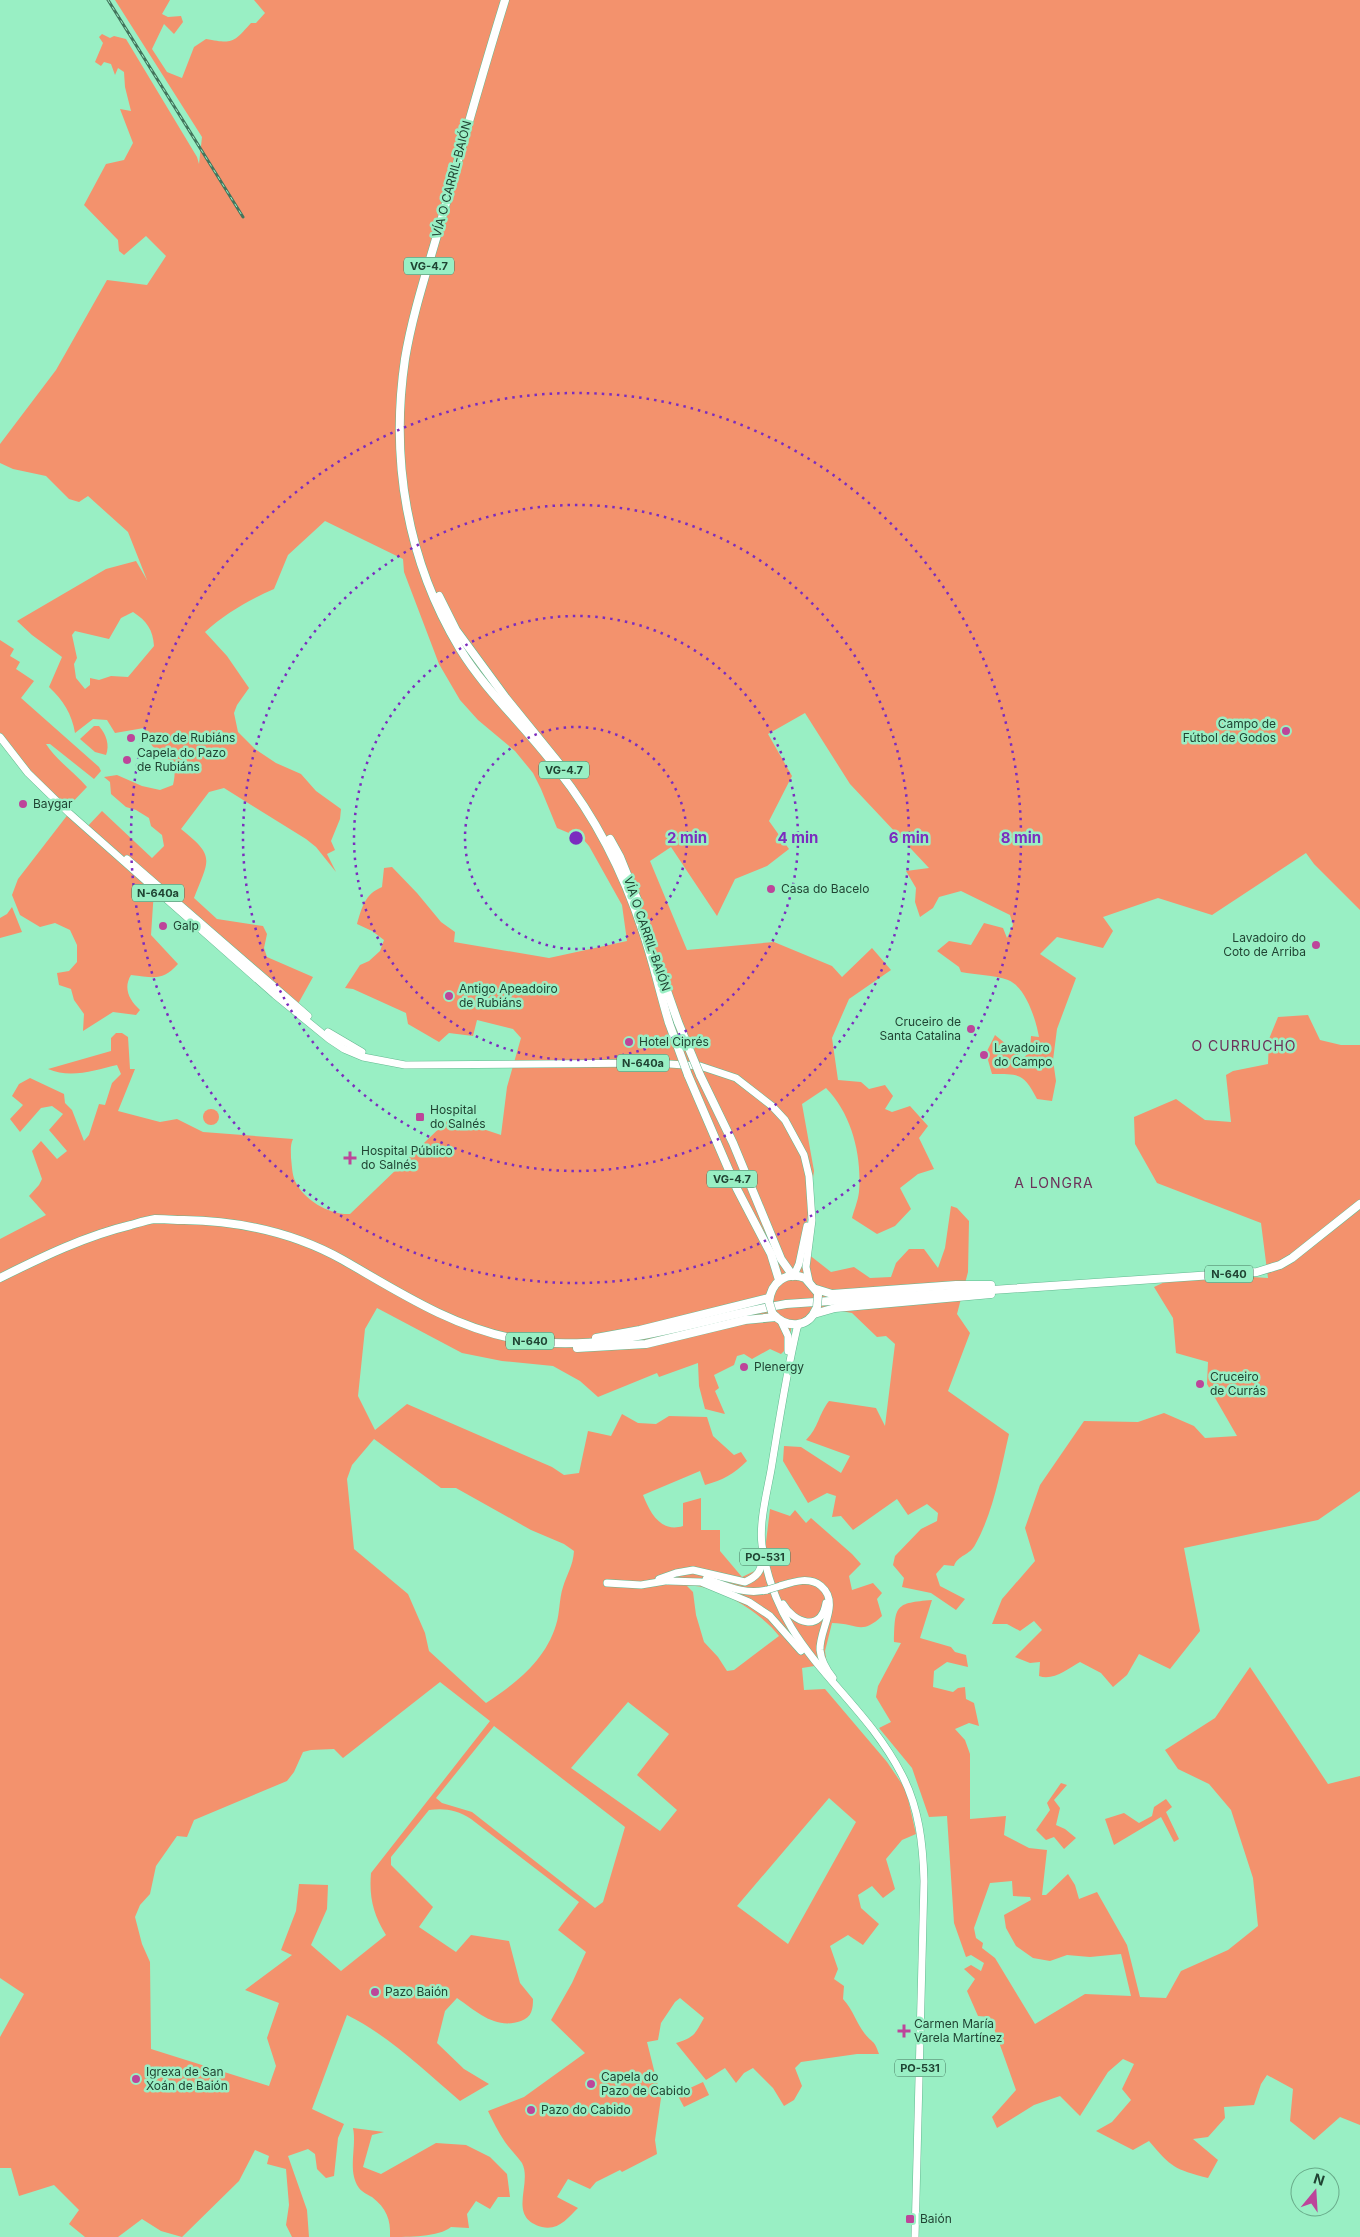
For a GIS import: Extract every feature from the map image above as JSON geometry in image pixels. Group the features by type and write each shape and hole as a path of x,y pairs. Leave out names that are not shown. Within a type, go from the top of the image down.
{"highway":[{"name":"VÍA O CARRIL-BAIÓN","path":"505,0 463,139 406,357 399,445 406,504 418,557 430,587 461,649 482,680 558,769 585,808 608,847 633,902 669,1023 688,1075 733,1181 772,1254 779,1280"},
{"name":"VÍA O CARRIL-BAIÓN","path":"414,539 419,557 456,630 506,698 553,754 593,811 620,857 638,900 678,1022 700,1075 733,1143 781,1259 794,1275"},
{"name":"N-640","path":"0,1278 95,1235 119,1228 154,1219 210,1220 250,1225 290,1236 341,1259 386,1286 444,1316 484,1332 522,1340 561,1344 610,1342 659,1333 786,1304 931,1293 1038,1288 1240,1273 1269,1269 1292,1258 1360,1204"},
{"path":"386,1286 407,1302 461,1328 531,1346 588,1348 646,1344 767,1316 776,1317 790,1324 799,1324 810,1319 816,1310 817,1292 809,1281 794,1275 779,1280 772,1288 769,1300 776,1317"},
{"path":"817,1292 832,1294 956,1285 1073,1285"},
{"path":"816,1310 979,1296 1038,1288"},
{"path":"561,1344 640,1330 769,1300"}],"main road":[{"name":"N-640a","path":"0,738 9,751 43,788 154,889 275,995 329,1039 363,1057 377,1061 405,1064 654,1063 700,1066 736,1078 772,1106 785,1120 804,1155 809,1176 812,1220 806,1267 809,1281"},
{"name":"N-640a","path":"794,1275 805,1242 811,1196"},
{"name":"PO-531","path":"776,1317 788,1336 787,1371"},
{"name":"PO-531","path":"799,1324 787,1371 765,1505 762,1543 769,1578 778,1604 792,1630 815,1663 879,1738 902,1775 910,1794 921,1838 923,1916 915,2237"},
{"path":"641,1585 676,1572 693,1570 745,1582 759,1573 762,1566 762,1543"},
{"path":"607,1583 641,1585 698,1578 750,1593 794,1582 810,1581 817,1583 826,1593 830,1605 821,1642 821,1657 853,1707"},
{"path":"769,1578 787,1610 793,1617 802,1621 814,1621 823,1614 826,1604 826,1593"},
{"path":"668,1581 701,1582 762,1609 779,1624 802,1654 815,1663"}],"shaded area":[{"path":"115,0 170,0 162,14 168,17 181,16 183,22 174,34 164,24 152,49 167,72 182,78 194,47 206,39 232,40 240,35 251,23 256,23 265,13 254,0 1360,0 1360,910 1314,864 1306,853 1212,915 1158,898 1103,917 1113,931 1103,948 1057,937 1040,954 1076,978 1057,1029 1053,1060 1056,1081 1052,1101 1037,1099 1029,1085 1021,1077 1009,1074 992,1074 986,1053 995,1035 1023,1058 1030,1052 1031,1036 1039,1037 1033,1013 1020,989 1003,978 961,972 959,967 937,951 949,941 971,945 984,923 1003,928 1007,938 1013,925 1010,915 961,891 939,897 933,908 920,917 915,902 916,888 906,871 929,868 850,784 805,713 768,734 792,776 769,821 789,849 767,866 735,879 717,916 671,847 650,861 687,950 774,942 832,966 842,977 872,948 891,970 849,999 832,1038 838,1080 861,1082 869,1089 885,1085 893,1096 885,1109 892,1112 910,1106 928,1126 919,1138 934,1169 918,1174 900,1188 911,1209 895,1226 877,1234 852,1218 859,1192 860,1178 857,1150 843,1110 826,1088 802,1104 814,1171 803,1250 831,1272 854,1267 870,1278 891,1277 896,1263 909,1249 924,1249 938,1268 945,1248 951,1206 957,1208 969,1221 968,1272 957,1314 970,1333 948,1391 1009,1434 992,1505 982,1532 973,1548 958,1559 954,1566 944,1565 936,1574 940,1586 965,1599 956,1610 931,1593 902,1587 904,1578 893,1565 895,1556 921,1529 937,1521 938,1513 927,1504 908,1515 897,1499 853,1530 841,1516 832,1517 836,1496 827,1493 808,1503 783,1461 784,1446 801,1447 841,1473 850,1456 806,1440 814,1430 829,1401 876,1408 885,1426 895,1344 886,1336 877,1337 852,1313 824,1311 791,1327 790,1345 781,1354 770,1349 752,1359 744,1354 737,1356 734,1365 714,1375 719,1388 715,1391 725,1414 705,1409 699,1386 698,1363 659,1377 657,1373 598,1397 580,1381 553,1366 502,1361 462,1353 377,1308 365,1329 358,1396 375,1430 407,1404 552,1467 564,1475 579,1473 588,1431 611,1436 622,1414 638,1423 656,1424 669,1416 707,1417 713,1436 734,1455 741,1452 747,1461 723,1479 705,1485 700,1471 643,1495 657,1520 668,1527 683,1526 683,1503 701,1498 701,1530 720,1530 720,1551 742,1577 763,1567 770,1509 790,1516 795,1510 806,1523 811,1518 861,1564 849,1576 852,1590 873,1583 882,1593 877,1599 882,1616 869,1626 864,1627 832,1623 825,1651 827,1664 802,1668 804,1690 825,1689 887,1762 906,1790 916,1834 902,1840 886,1859 895,1889 883,1898 872,1886 858,1895 861,1908 879,1924 863,1945 848,1935 830,1946 838,1969 834,1979 844,1986 843,1999 879,2054 857,2054 801,2062 795,2068 802,2086 794,2100 784,2106 773,2088 753,2068 744,2073 736,2083 725,2068 706,2080 676,2043 688,2039 694,2034 704,2018 680,1998 675,2002 661,2023 658,2040 647,2042 661,2098 655,2140 657,2154 622,2172 620,2170 596,2182 590,2189 568,2179 557,2197 578,2208 562,2223 548,2228 531,2222 525,2216 523,2199 525,2171 522,2163 502,2138 488,2111 524,2097 585,2053 551,2020 572,1983 586,1952 558,1930 579,1902 471,1819 456,1812 440,1809 429,1810 391,1857 391,1865 433,1907 419,1927 456,1952 471,1935 509,1941 520,1983 533,1999 532,2009 530,2015 525,2019 512,2023 503,2023 487,2018 457,1998 445,2011 437,2043 464,2069 489,2084 460,2101 392,2043 347,2015 312,2109 344,2124 338,2138 334,2176 326,2178 317,2169 315,2154 308,2149 288,2156 307,2210 309,2237 292,2237 286,2225 289,2205 286,2169 267,2164 269,2156 255,2150 239,2181 182,2237 161,2231 142,2219 118,2237 85,2237 69,2224 79,2210 54,2185 19,2196 11,2168 0,2168 0,2037 24,1994 0,1978 0,1239 46,1215 29,1196 42,1179 32,1151 41,1141 57,1159 67,1151 49,1130 63,1114 52,1106 41,1108 20,1132 10,1119 23,1105 12,1096 19,1084 30,1078 64,1094 65,1103 72,1110 84,1141 89,1135 99,1104 105,1105 112,1083 121,1074 117,1065 74,1073 57,1072 48,1069 111,1051 111,1038 116,1033 122,1033 128,1037 130,1069 135,1069 118,1111 160,1122 177,1119 203,1132 293,1139 291,1144 292,1170 299,1188 318,1205 334,1212 350,1214 450,1118 501,1135 507,1087 521,1038 513,1029 477,1020 473,1036 449,1033 439,1042 408,1024 406,1013 353,989 345,988 360,965 369,961 380,951 384,940 372,931 357,924 368,897 382,887 384,868 392,867 441,922 455,932 454,942 549,958 627,941 622,905 589,846 583,839 557,828 533,773 515,751 478,720 460,700 439,664 404,572 403,559 325,521 288,555 274,589 238,607 205,632 227,656 249,688 237,705 234,713 238,732 255,749 276,763 301,774 316,791 341,809 340,819 331,841 335,850 327,854 336,872 316,847 306,839 224,788 209,792 181,829 200,846 206,859 206,866 194,898 217,919 263,926 267,934 264,948 267,957 313,977 294,1011 154,890 151,935 178,964 162,976 131,975 127,989 130,998 140,1010 136,1015 113,1012 83,1031 84,1014 74,1000 71,989 59,985 57,973 69,971 77,962 77,945 70,930 55,923 40,927 20,915 12,895 18,879 69,813 86,828 102,811 152,858 164,846 162,835 151,826 149,818 136,810 126,807 111,794 110,782 104,777 117,775 142,786 160,790 173,785 175,776 172,764 150,743 144,728 115,733 107,720 93,719 75,733 72,720 66,708 49,687 62,657 32,635 17,621 106,569 136,561 147,580 128,532 88,496 79,502 69,499 46,476 13,469 0,463 0,444 56,370 107,280 147,285 166,256 146,236 124,255 119,251 118,240 84,205 106,164 124,160 133,143 120,109 131,111 125,87 124,72 118,68 115,75 111,64 104,62 101,66 95,62 103,43 99,37 102,34 110,38 114,36 126,39 197,157 199,164 202,137","holes":["133,612 142,619 151,631 154,646 128,677 111,676 99,680 90,678 90,685 85,689 76,678 74,664 77,658 72,635 75,631 109,639 121,618","374,1439 441,1488 456,1488 531,1530 564,1544 574,1551 562,1592 556,1625 545,1650 518,1679 486,1703 429,1651 425,1633 408,1594 354,1549 347,1479 352,1465","687,1586 711,1589 737,1602 762,1618 779,1636 734,1670 727,1671 718,1657 704,1642 696,1615 693,1592","440,1682 490,1721 371,1873 373,1905 386,1935 341,1971 311,1945 327,1909 328,1885 299,1884 296,1911 281,1950 292,1955 245,1990 279,2003 267,2038 276,2066 269,2086 151,2049 150,1962 142,1944 135,1917 140,1905 150,1894 156,1866 177,1836 187,1837 194,1820 287,1781 294,1772 303,1752 334,1749 343,1758","628,1702 669,1734 637,1775 677,1810 660,1831 571,1768","494,1726 625,1827 603,1902 595,1908 472,1812 442,1803 436,1798","829,1798 856,1822 788,1944 737,1906"]},
{"path":"0,640 14,649 10,656 20,662 16,669 34,681 21,698 99,767 101,771 94,779 50,744 46,744 87,787 65,810 0,737"},
{"path":"94,726 99,726 104,732 108,747 106,755 95,752 80,739"},
{"path":"12,907 22,932 0,938 0,918 7,914"},
{"path":"1308,1015 1320,1040 1341,1045 1360,1045 1360,1491 1318,1520 1184,1548 1200,1631 1170,1669 1139,1654 1127,1675 1113,1687 1101,1673 1080,1662 1055,1676 1039,1676 1040,1662 1030,1663 1015,1657 1042,1630 1034,1621 1020,1631 1007,1624 992,1624 1002,1599 1035,1561 1025,1528 1040,1485 1084,1421 1138,1422 1164,1413 1194,1426 1205,1438 1237,1436 1207,1384 1208,1362 1176,1353 1173,1318 1154,1287 1184,1273 1268,1278 1261,1223 1157,1183 1135,1144 1134,1117 1176,1099 1205,1120 1231,1122 1226,1075 1233,1071 1268,1064 1269,1039 1278,1017"},
{"path":"208,1109 214,1109 219,1114 217,1123 208,1125 203,1120 203,1114"},
{"path":"932,1600 920,1638 951,1647 955,1652 966,1655 968,1667 947,1662 934,1671 933,1687 953,1692 958,1688 965,1687 966,1699 974,1703 979,1726 969,1723 955,1729 965,1740 970,1754 970,1819 1006,1816 1004,1835 1029,1848 1047,1850 1042,1895 1046,1895 1068,1874 1075,1885 1079,1899 1097,1892 1127,1945 1140,1997 1166,1998 1181,1971 1228,1950 1258,1926 1253,1878 1231,1810 1209,1784 1178,1769 1165,1750 1215,1718 1250,1667 1328,1784 1360,1776 1360,2125 1340,2117 1314,2140 1290,2121 1293,2089 1267,2075 1261,2084 1254,2105 1224,2107 1225,2118 1208,2137 1193,2139 1218,2160 1208,2178 1197,2175 1174,2166 1149,2141 1133,2150 1096,2131 1112,2122 1131,2100 1122,2089 1134,2064 1123,2059 1108,2072 1080,2116 1060,2096 1034,2105 997,2128 992,2117 1016,2090 990,2017 978,2016 967,1991 975,1979 964,1969 971,1965 981,1971 984,1963 971,1955 966,1957 954,1923 947,1816 929,1817 912,1768 879,1728 891,1722 876,1697 878,1686 901,1643 894,1642 897,1613 904,1605","holes":["1012,1881 1013,1896 1030,1897 1031,1900 1004,1915 1006,1928 1016,1946 1033,1958 1050,1961 1067,1955 1090,1957 1121,1954 1131,1996 1085,1994 1035,2024 995,1958 982,1948 983,1943 976,1938 974,1928 990,1883"]},
{"path":"1061,1783 1067,1785 1054,1800 1060,1808 1056,1825 1065,1829 1076,1838 1064,1849 1054,1837 1046,1840 1036,1830 1050,1810 1047,1803"},
{"path":"1166,1799 1172,1807 1166,1812 1179,1839 1174,1842 1161,1817 1114,1845 1105,1819 1124,1813 1139,1823 1152,1816 1154,1807"},
{"path":"703,2082 709,2095 684,2107 677,2094"},
{"path":"353,2128 384,2132 372,2135 363,2167 381,2174 436,2143 466,2145 490,2157 507,2174 510,2197 498,2197 490,2209 476,2201 467,2214 469,2228 451,2227 431,2235 390,2237 390,2225 387,2214 381,2205 360,2189 355,2181"}],"railway":[{"path":"108,0 243,217"}],"place":[{"name":"Campo de Fútbol de Godos","path":"1286,731"},
{"name":"Pazo de Rubiáns","path":"131,738"},
{"name":"Capela do Pazo de Rubiáns","path":"127,760"},
{"name":"Baygar","path":"23,804"},
{"name":"Casa do Bacelo","path":"771,889"},
{"name":"Galp","path":"163,926"},
{"name":"Lavadoiro do Coto de Arriba","path":"1316,945"},
{"name":"Antigo Apeadoiro de Rubiáns","path":"449,996"},
{"name":"Cruceiro de Santa Catalina","path":"971,1029"},
{"name":"Hotel Ciprés","path":"629,1042"},
{"name":"Lavadoiro do Campo","path":"984,1055"},
{"name":"Hospital do Salnés","path":"420,1117"},
{"name":"Hospital Público do Salnés","path":"350,1158"},
{"name":"Plenergy","path":"744,1367"},
{"name":"Cruceiro de Currás","path":"1200,1384"},
{"name":"Pazo Baión","path":"375,1992"},
{"name":"Carmen María Varela Martínez","path":"904,2031"},
{"name":"Igrexa de San Xoán de Baión","path":"136,2079"},
{"name":"Capela do Pazo de Cabido","path":"591,2084"},
{"name":"Pazo do Cabido","path":"531,2110"},
{"name":"Baión","path":"910,2219"}],"district":[{"name":"O CURRUCHO","path":"1244,1046"},
{"name":"A LONGRA","path":"1054,1183"}]}
